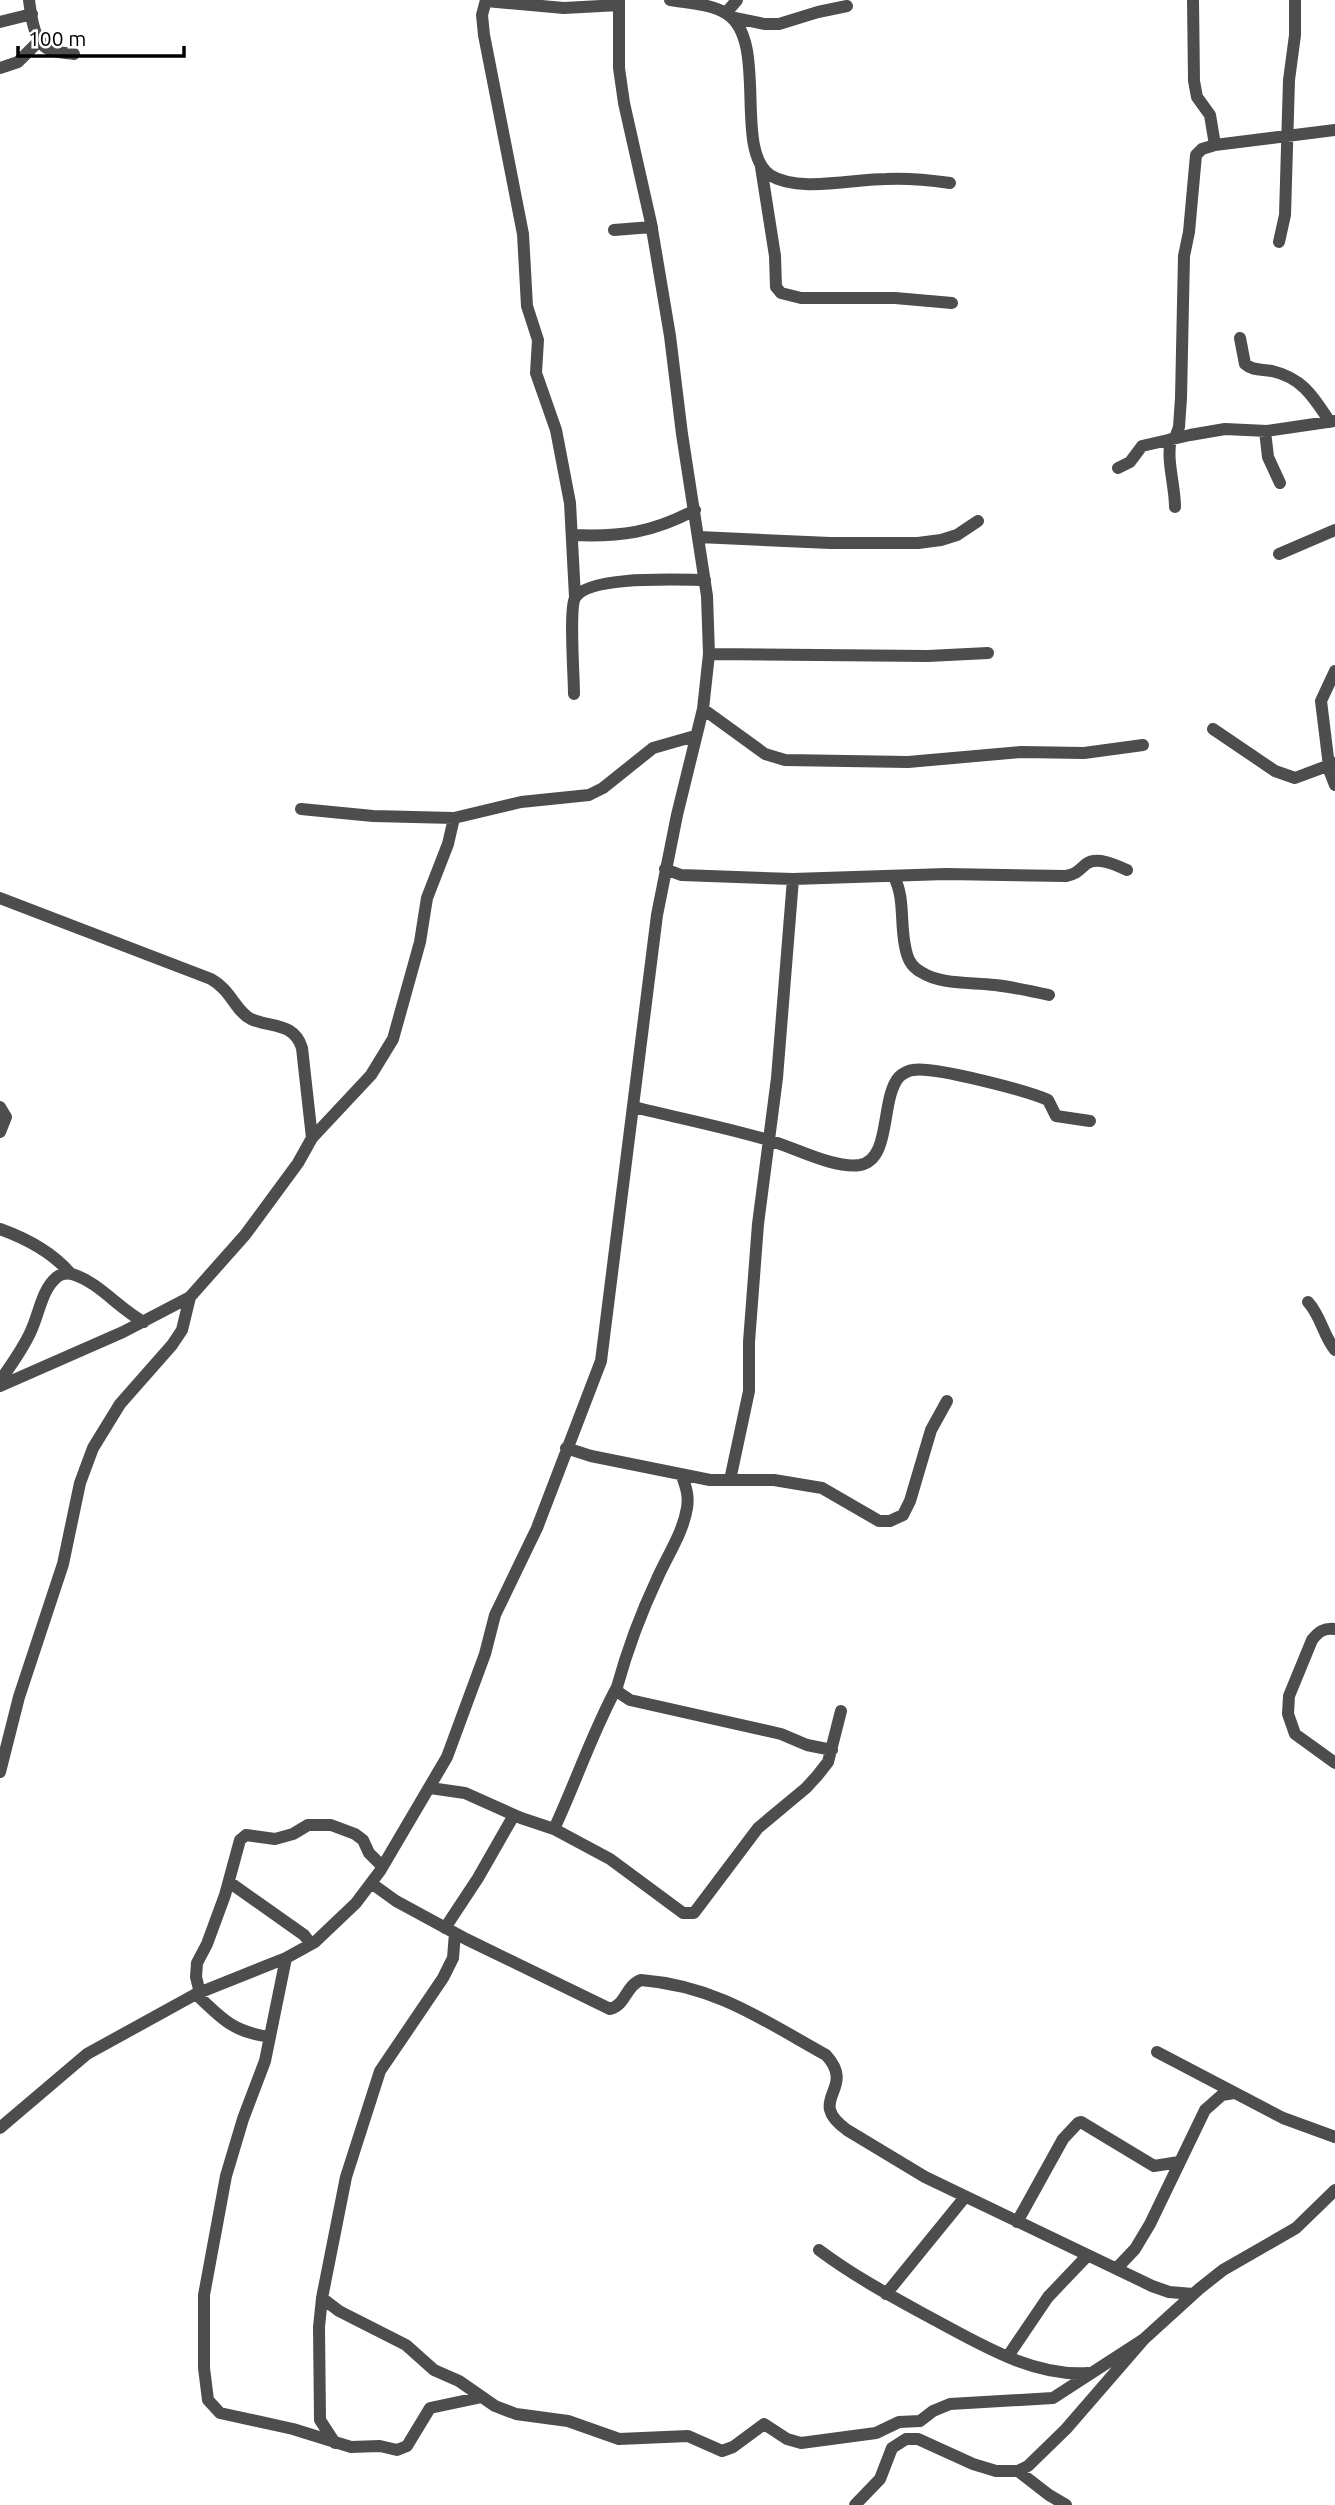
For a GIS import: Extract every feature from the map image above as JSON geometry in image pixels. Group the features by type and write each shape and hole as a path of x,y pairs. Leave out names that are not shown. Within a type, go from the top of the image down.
{"street":[{"path":"29,0 44,47 74,54"},
{"path":"670,0 699,5 764,24 779,24 847,6"},
{"path":"728,15 737,0"},
{"path":"1194,0 1194,81 1197,97 1210,115 1215,145"},
{"path":"1279,242 1284,215 1295,0"},
{"path":"0,2127 87,2054 198,1993 286,1958 311,1944 356,1903 382,1867 447,1757 485,1654 495,1615 537,1528 601,1361 657,915 695,736 704,709 709,654 705,580 652,227 624,103 620,68 619,2 564,8 486,1 482,15 484,35 523,234 527,306 538,340 536,373 556,430 570,503 575,597 571,613 574,694"},
{"path":"0,22 32,14"},
{"path":"728,15 737,24 743,38 749,70 755,150 761,167 775,256 776,287 781,293 801,298 895,298 952,303"},
{"path":"0,68 18,62 40,40"},
{"path":"1175,507 1175,489 1169,457 1180,416 1184,256 1189,232 1196,155 1202,149 1215,145 1335,130"},
{"path":"761,167 771,175 798,183 895,178 950,183"},
{"path":"614,230 652,227"},
{"path":"1118,468 1130,462 1142,446 1173,439 1225,429 1265,431 1333,422 1311,393 1302,386 1283,375 1250,368 1245,364 1240,338"},
{"path":"1265,431 1268,457 1280,483"},
{"path":"573,535 631,534 660,526 695,510"},
{"path":"699,537 830,543 918,543 957,535 978,522"},
{"path":"1279,554 1335,530"},
{"path":"575,597 584,588 598,583 705,580"},
{"path":"709,654 928,656 988,653"},
{"path":"1335,671 1321,701 1335,785"},
{"path":"704,709 765,754 785,760 908,762 1021,751 1084,753 1143,745"},
{"path":"1213,729 1284,775 1294,778 1331,765"},
{"path":"301,809 373,816 454,818 521,802 589,795 603,788 653,748 695,736"},
{"path":"0,1383 144,1322 190,1297 245,1235 298,1163 312,1139 371,1075 393,1039 420,942 427,898 448,845 454,818"},
{"path":"665,869 681,875 793,879 946,874 1066,876 1080,872 1088,863 1094,861 1107,862 1127,870"},
{"path":"894,877 900,888 904,944 914,968 937,979 999,985 1049,995"},
{"path":"730,1480 748,1401 750,1313 778,1064 793,879"},
{"path":"0,898 211,979 227,990 244,1015 290,1030 296,1035 302,1048 312,1139"},
{"path":"634,1107 768,1140 845,1165 870,1161 879,1150 888,1104 897,1082 900,1076 912,1070 928,1070 1018,1091 1048,1100 1056,1116 1090,1121"},
{"path":"0,1107 6,1117 0,1132"},
{"path":"0,1229 23,1238 144,1322"},
{"path":"0,1383 32,1330 50,1286 59,1275 70,1273"},
{"path":"0,1772 19,1697 63,1564 80,1483 93,1448 120,1404 182,1330 190,1297"},
{"path":"1308,1301 1318,1313 1328,1340 1335,1350"},
{"path":"566,1448 682,1476 710,1480 783,1480 822,1488 879,1521 890,1521 903,1515 910,1501 931,1430 947,1401"},
{"path":"554,1829 576,1783 590,1741 617,1687 655,1582 687,1510 688,1493 682,1476"},
{"path":"1335,1629 1318,1632 1311,1640 1287,1705 1295,1734 1335,1763"},
{"path":"617,1687 620,1694 630,1700 781,1734 807,1745 832,1750"},
{"path":"607,1705 630,1700"},
{"path":"430,1788 465,1793 554,1829 610,1859 683,1913 694,1913 758,1828 806,1788 828,1762 841,1711"},
{"path":"335,2443 320,2420 319,2327 322,2298 346,2177 375,2081 395,2045 443,1978 453,1958 450,1931 514,1815"},
{"path":"270,2037 249,2035 229,2024 198,1993 197,1963 207,1944 229,1882 233,1858 240,1840 246,1835 275,1839 293,1834 308,1825 331,1825 363,1840 369,1853 382,1867"},
{"path":"229,1882 304,1935 311,1944"},
{"path":"371,1883 396,1901 450,1931 610,2009 618,2006 635,1982 641,1980 682,1986 728,2000 827,2055 836,2067 838,2080 829,2104 837,2122 915,2171 965,2197 1152,2286 1169,2292 1193,2294"},
{"path":"286,1958 260,2075 226,2176 204,2295 204,2368 208,2400 220,2413 293,2429 335,2443 351,2447 402,2449 407,2446 430,2408 482,2397"},
{"path":"1157,2052 1283,2118 1335,2137"},
{"path":"1117,2268 1135,2249 1150,2224 1205,2110 1222,2095 1234,2093"},
{"path":"1017,2222 1063,2138 1078,2123 1082,2122 1154,2166 1179,2162"},
{"path":"855,2505 880,2479 892,2448 906,2439 918,2439 972,2464 996,2471 1018,2471 1043,2453 1144,2339 1193,2294 1223,2270 1296,2228 1335,2190"},
{"path":"886,2294 965,2197"},
{"path":"818,2250 852,2275 965,2337 1026,2364 1061,2371 1091,2373"},
{"path":"1008,2356 1048,2297 1088,2255"},
{"path":"322,2298 339,2311 406,2345 434,2370 459,2381 495,2406 516,2414 568,2421 612,2437 633,2440 688,2437 722,2451 733,2447 764,2424 797,2443 876,2433 899,2421 920,2421 933,2411 950,2404 1053,2398 1144,2339"},
{"path":"306,2435 320,2420"},
{"path":"1018,2471 1066,2505"}]}
